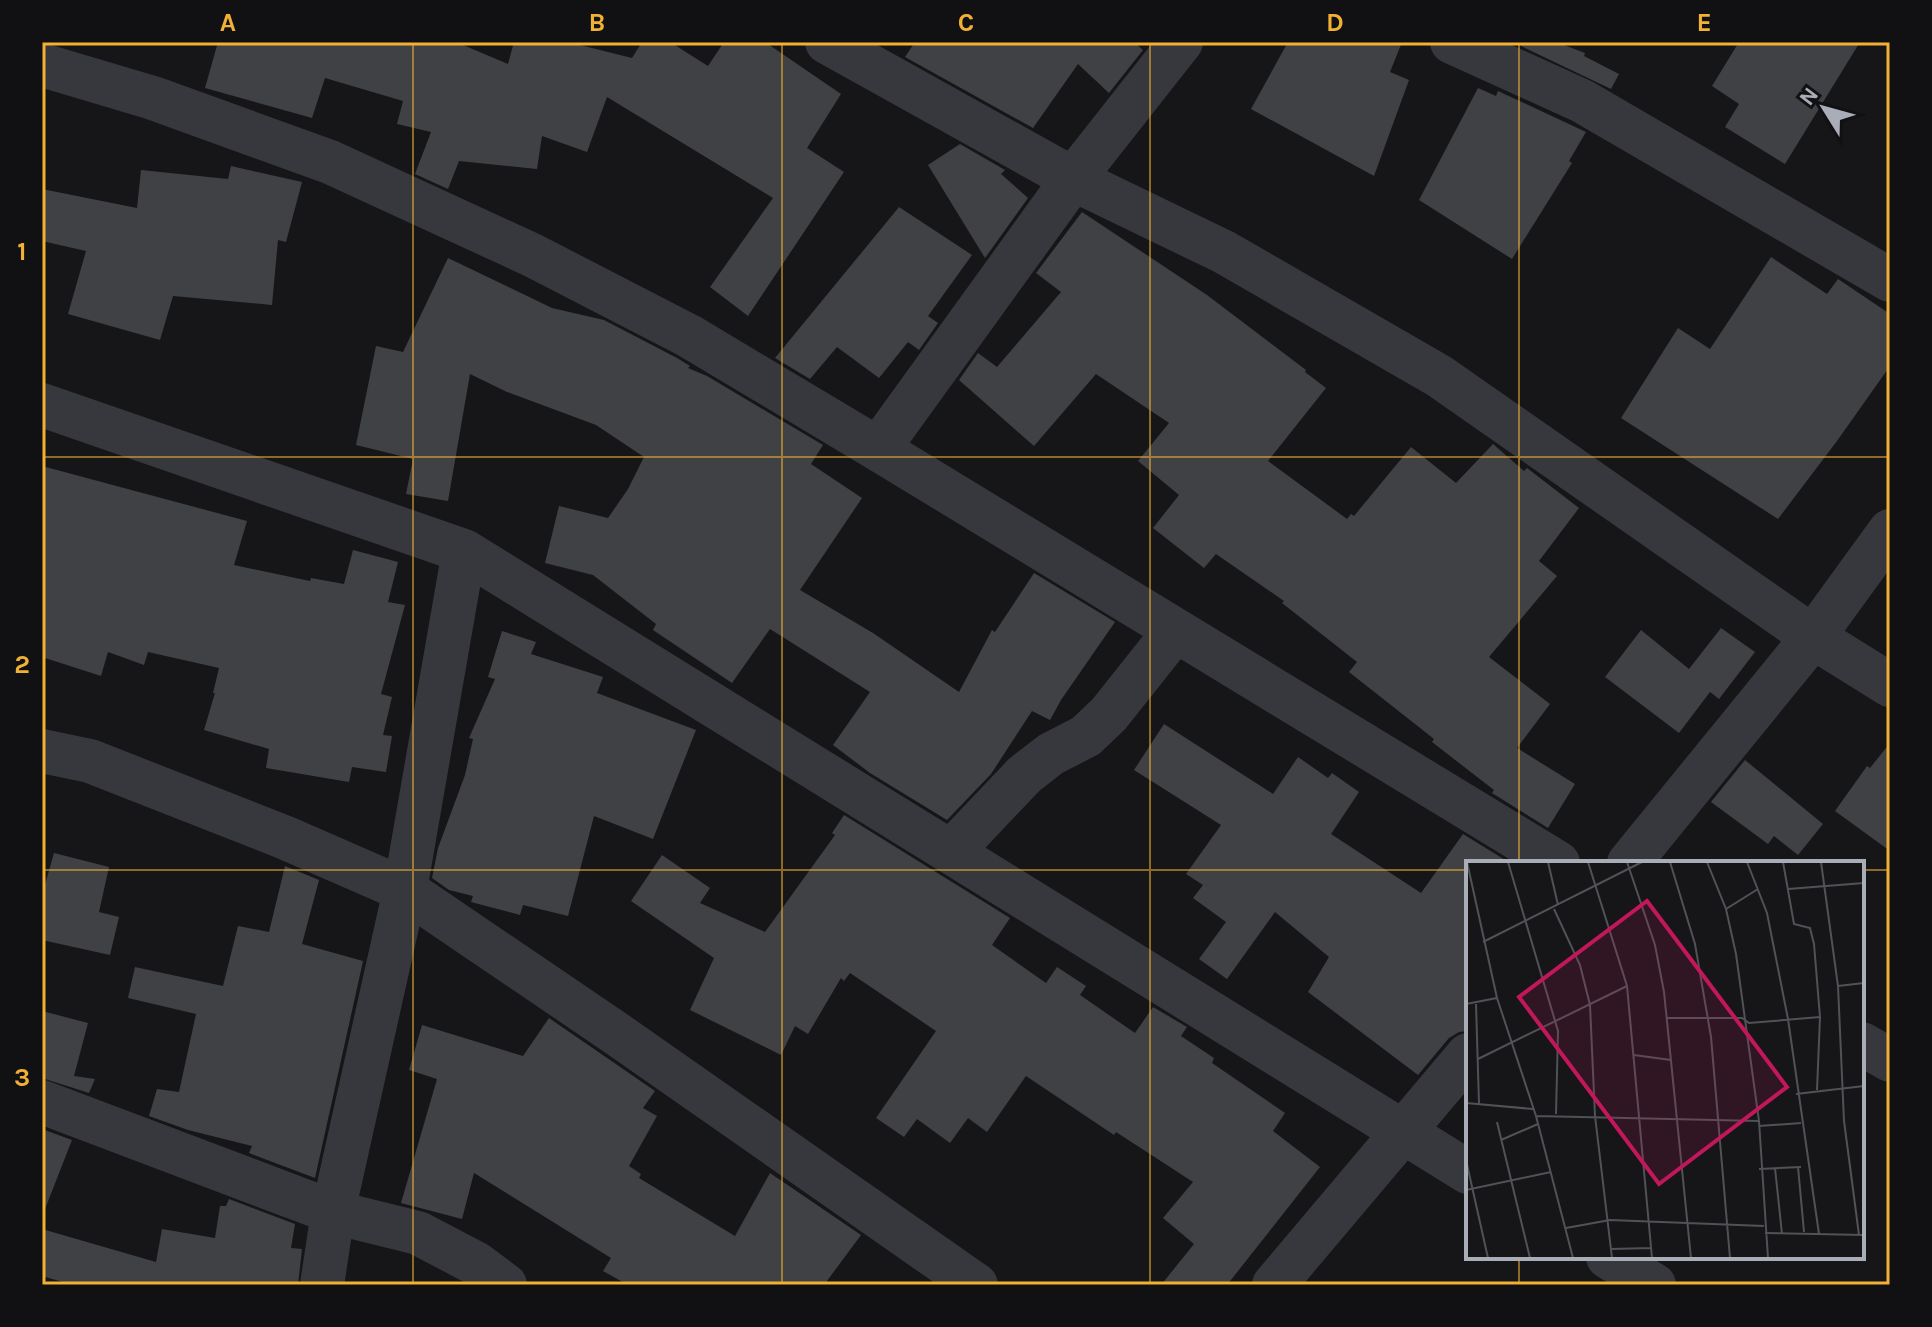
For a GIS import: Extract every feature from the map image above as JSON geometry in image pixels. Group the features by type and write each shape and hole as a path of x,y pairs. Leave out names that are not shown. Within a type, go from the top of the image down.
{"street":[{"path":"827,42 1073,179 1224,252 1439,376 1813,637 1890,685"},
{"path":"878,449 1073,179 1181,42"},
{"path":"1452,42 1582,101 1890,280"},
{"path":"42,65 153,98 330,162 532,255 689,336 1555,861"},
{"path":"42,405 464,551 1466,1171"},
{"path":"1631,861 1813,637 1890,531"},
{"path":"322,1285 333,1212 405,890 464,551"},
{"path":"951,852 1024,775 1051,754 1086,736 1109,714 1175,631"},
{"path":"42,751 90,761 286,838 405,890 976,1285"},
{"path":"1864,1045 1890,1060"},
{"path":"1274,1285 1466,1057"},
{"path":"42,1102 333,1212 418,1233 477,1264 505,1285"},
{"path":"1611,1259 1654,1285"}],"building":[{"path":"218,42 456,42 508,64 514,42 568,42 632,58 642,42 670,42 708,66 724,42 765,42 841,94 807,148 844,172 748,316 710,287 773,198 607,97 587,152 542,136 537,169 459,161 448,189 415,174 431,132 397,124 403,101 325,78 312,118 205,88"},
{"path":"915,42 1134,42 1143,50 1109,93 1078,64 1033,128 905,57"},
{"path":"1288,42 1402,42 1390,72 1409,80 1374,176 1251,109"},
{"path":"1521,42 1556,42 1585,53 1584,56 1619,74 1611,89 1519,45"},
{"path":"1739,42 1860,42 1785,164 1725,127 1739,104 1712,86"},
{"path":"1478,88 1496,96 1498,91 1586,132 1569,161 1572,163 1512,259 1419,200"},
{"path":"960,144 1005,170 1001,174 1028,198 985,258 928,165"},
{"path":"231,166 302,182 286,242 278,240 272,305 173,296 160,340 68,314 86,251 42,241 42,189 137,208 141,170 228,179"},
{"path":"899,207 972,255 928,316 938,323 919,350 908,342 879,378 837,347 810,379 775,358"},
{"path":"1082,212 1207,295 1326,388 1268,461 1347,519 1351,514 1354,516 1411,447 1456,483 1493,444 1524,471 1527,468 1579,508 1539,561 1557,576 1489,657 1550,704 1517,748 1575,784 1548,828 1492,793 1494,790 1432,742 1434,739 1349,672 1357,662 1282,603 1284,601 1216,554 1204,568 1153,528 1179,495 1138,461 1169,423 1096,374 1034,446 959,380 978,353 997,367 1061,292 1036,273"},
{"path":"1771,257 1827,294 1838,279 1890,314 1890,366 1778,519 1621,418 1678,328 1710,349"},
{"path":"448,258 552,308 604,320 677,358 690,366 688,368 707,376 823,445 811,464 862,498 800,590 873,633 959,692 992,630 995,632 1034,573 1115,622 1050,720 1032,711 991,774 947,820 870,773 833,745 870,692 770,629 732,683 653,630 656,624 593,575 545,563 559,506 608,518 628,489 644,457 596,425 507,392 470,374 448,501 406,494 413,459 356,445 376,346 403,352"},
{"path":"42,466 247,521 234,565 310,581 311,578 344,584 353,550 398,562 388,602 405,605 381,694 392,697 383,735 392,736 386,772 352,767 349,782 266,768 269,749 204,730 219,668 148,652 144,665 108,652 101,676 42,657"},
{"path":"1721,628 1755,652 1719,699 1710,692 1679,733 1605,677 1641,630 1689,669"},
{"path":"502,631 536,642 531,654 603,677 597,693 696,730 653,839 594,816 568,916 523,905 520,915 471,902 473,896 449,890 432,878 438,848 465,775 473,739 469,738 495,679 488,677"},
{"path":"1164,724 1273,794 1298,757 1328,778 1332,773 1359,792 1331,834 1421,893 1463,834 1507,861 1466,861 1466,1031 1449,1038 1418,1075 1308,992 1329,957 1275,912 1227,979 1199,959 1226,922 1193,898 1203,885 1186,874 1221,825 1134,770"},
{"path":"1890,743 1890,851 1835,811 1867,766 1870,768"},
{"path":"1745,760 1823,824 1798,855 1774,836 1768,844 1711,802"},
{"path":"844,815 1010,918 992,945 1046,983 1057,967 1086,986 1080,995 1135,1033 1153,1007 1187,1027 1181,1036 1214,1058 1212,1063 1285,1113 1273,1131 1320,1167 1227,1285 1161,1285 1194,1244 1163,1218 1193,1182 1116,1132 1114,1135 1026,1076 987,1132 968,1118 950,1143 917,1119 904,1137 876,1118 936,1031 850,973 844,981 841,978 808,1034 795,1026 781,1055 690,1010 714,958 631,901 662,855 710,888 700,903 765,932 835,835 832,833"},
{"path":"54,853 109,867 99,912 119,917 110,955 42,940 42,895"},
{"path":"285,866 319,880 302,944 363,961 315,1178 249,1153 252,1146 188,1130 149,1116 157,1089 179,1092 196,1014 128,998 135,967 223,986 238,926 269,932"},
{"path":"42,1011 88,1023 74,1076 95,1079 89,1093 42,1078"},
{"path":"549,1018 655,1091 643,1108 657,1116 629,1166 641,1174 639,1178 735,1236 770,1173 861,1235 824,1285 628,1285 603,1271 611,1258 474,1173 462,1219 401,1203 437,1079 409,1070 422,1025 523,1056"},
{"path":"42,1129 72,1140 45,1209 42,1209"},
{"path":"229,1199 295,1224 291,1248 302,1249 298,1285 73,1285 42,1276 42,1229 156,1262 162,1229 215,1238 220,1206 226,1206"}]}
